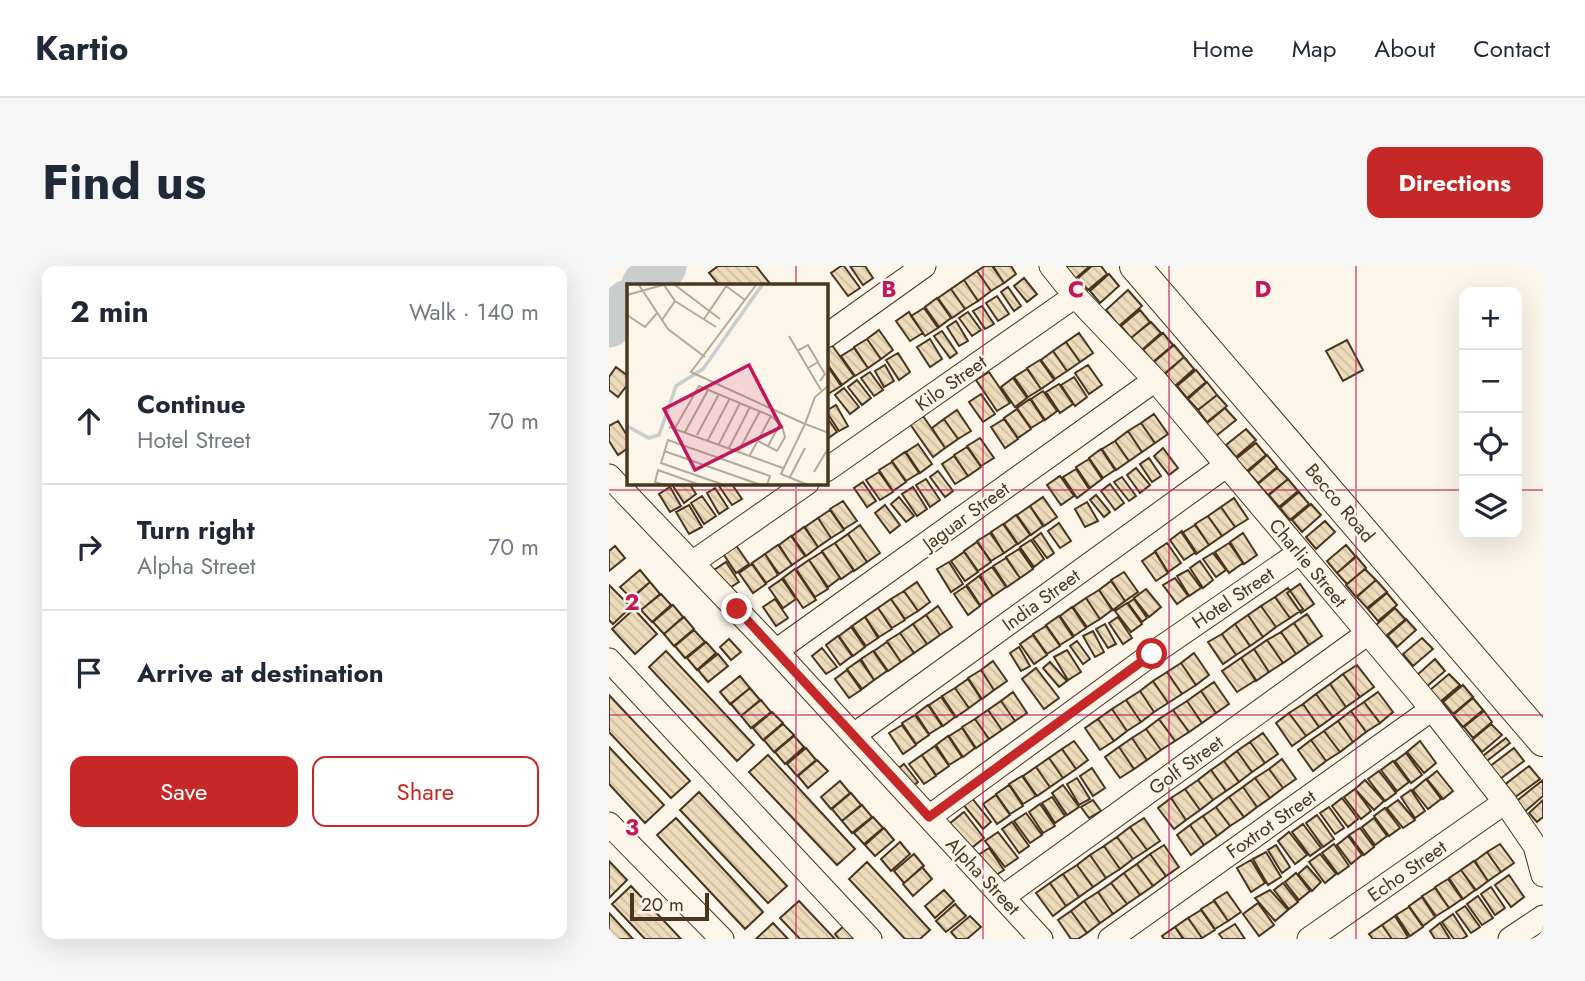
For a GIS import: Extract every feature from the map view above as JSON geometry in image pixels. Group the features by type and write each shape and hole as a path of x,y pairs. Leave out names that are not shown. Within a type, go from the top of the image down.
{"street":[{"path":"828,335 925,266"},
{"name":"Charlie Street","path":"1051,266 1075,296 1155,380 1432,709 1535,846 1543,875"},
{"name":"Becco Road","path":"1135,266 1543,741"},
{"name":"Kilo Street","path":"828,469 1075,296"},
{"name":"Jaguar Street","path":"776,651 1155,380"},
{"name":"India Street","path":"854,735 1227,466"},
{"name":"Alpha Street","path":"618,479 692,563 1041,939"},
{"path":"692,563 804,485"},
{"name":"Hotel Street","path":"929,817 1152,654 1299,553"},
{"name":"Golf Street","path":"1003,897 1368,633"},
{"path":"609,660 870,939"},
{"name":"Foxtrot Street","path":"1110,939 1432,709"},
{"name":"Echo Street","path":"1309,939 1505,803"},
{"path":"609,824 722,939"},
{"path":"1510,939 1543,917"}],"building":[{"path":"718,266 756,266 770,284 718,284 709,273"},
{"path":"844,266 860,288 848,296 831,273"},
{"path":"850,266 865,266 873,278 863,285"},
{"path":"985,266 992,266 1004,283 991,291 977,271"},
{"path":"993,266 1011,266 1016,274 1004,283"},
{"path":"1090,266 1075,279 1064,268"},
{"path":"1092,266 1101,266 1107,274 1088,290 1078,278"},
{"path":"977,271 991,291 978,301 964,280"},
{"path":"1109,274 1119,286 1100,303 1090,291"},
{"path":"1024,278 1037,294 1027,302 1014,286"},
{"path":"964,280 978,301 965,309 951,289"},
{"path":"1008,287 1021,306 1014,311 1001,292"},
{"path":"951,289 965,309 952,318 938,298"},
{"path":"1128,290 1142,306 1119,326 1106,310"},
{"path":"997,296 1009,314 998,321 986,303"},
{"path":"937,298 951,318 939,327 925,307"},
{"path":"982,306 994,324 985,329 973,311"},
{"path":"924,308 938,328 925,336 911,316"},
{"path":"1140,310 1150,322 1131,338 1121,326"},
{"path":"909,312 923,333 910,341 896,321"},
{"path":"968,312 981,330 972,336 959,318"},
{"path":"956,321 968,341 959,346 947,327"},
{"path":"1151,322 1161,333 1142,350 1131,338"},
{"path":"879,330 893,350 881,359 867,339"},
{"path":"942,331 957,353 950,358 934,336"},
{"path":"1079,333 1093,353 1080,362 1066,342"},
{"path":"1163,333 1173,345 1153,362 1143,350"},
{"path":"867,339 881,359 868,368 854,347"},
{"path":"930,339 942,359 930,367 917,347"},
{"path":"1347,340 1363,370 1343,381 1326,351"},
{"path":"828,342 854,376 842,385 828,365"},
{"path":"1066,342 1080,362 1067,371 1053,351"},
{"path":"1174,345 1184,357 1164,374 1154,362"},
{"path":"854,348 868,368 855,376 841,356"},
{"path":"1053,351 1067,371 1055,379 1041,360"},
{"path":"898,353 910,372 899,380 886,360"},
{"path":"1184,357 1194,369 1175,386 1165,374"},
{"path":"1040,360 1054,380 1041,389 1027,368"},
{"path":"885,365 894,381 884,387 875,371"},
{"path":"1088,365 1102,385 1089,394 1075,373"},
{"path":"828,366 841,386 828,394"},
{"path":"616,367 627,375 627,385 618,397 609,390 609,377"},
{"path":"1027,369 1041,389 1028,397 1014,377"},
{"path":"1196,370 1206,382 1187,398 1177,386"},
{"path":"870,372 883,390 874,396 861,378"},
{"path":"989,372 1010,403 997,411 976,380"},
{"path":"1074,377 1087,397 1075,406 1061,385"},
{"path":"1013,378 1027,398 1015,407 1001,387"},
{"path":"857,380 871,398 862,405 848,387"},
{"path":"1207,382 1217,395 1198,410 1188,399"},
{"path":"1059,384 1073,404 1060,413 1046,392"},
{"path":"844,388 859,407 850,414 835,395"},
{"path":"1043,391 1057,411 1045,420 1031,399"},
{"path":"981,394 995,414 983,422 969,402"},
{"path":"1217,395 1227,406 1207,422 1198,410"},
{"path":"1030,399 1044,420 1031,428 1017,408"},
{"path":"836,405 848,426 839,431 828,410"},
{"path":"1225,408 1236,420 1216,436 1206,424"},
{"path":"1017,409 1031,429 1018,438 1004,418"},
{"path":"957,410 971,431 958,439 944,419"},
{"path":"1154,414 1168,434 1155,443 1141,423"},
{"path":"923,416 945,448 933,457 910,424"},
{"path":"828,419 837,432 828,438"},
{"path":"944,419 958,439 945,448 932,428"},
{"path":"1004,419 1018,439 1005,448 991,427"},
{"path":"618,421 627,435 627,449 618,455 609,441 609,426"},
{"path":"1141,423 1155,443 1142,452 1128,431"},
{"path":"1246,429 1256,440 1236,457 1226,445"},
{"path":"1128,431 1142,452 1129,461 1115,441"},
{"path":"980,438 994,458 981,466 967,446"},
{"path":"1115,441 1129,461 1116,470 1102,449"},
{"path":"1256,443 1266,455 1247,471 1236,459"},
{"path":"918,444 932,464 920,473 906,452"},
{"path":"967,447 981,467 968,476 954,455"},
{"path":"1163,448 1178,468 1169,475 1154,456"},
{"path":"1101,449 1115,470 1103,478 1089,458"},
{"path":"905,452 919,473 906,481 892,461"},
{"path":"1267,455 1277,467 1258,483 1248,472"},
{"path":"954,456 968,476 955,484 942,464"},
{"path":"1149,458 1161,476 1152,482 1140,464"},
{"path":"1089,459 1102,479 1090,488 1076,467"},
{"path":"892,462 906,482 893,491 879,470"},
{"path":"1136,468 1150,485 1140,493 1127,475"},
{"path":"1277,468 1288,479 1268,495 1258,484"},
{"path":"1076,469 1089,489 1077,498 1063,477"},
{"path":"938,471 953,491 945,497 930,477"},
{"path":"879,472 893,492 880,500 866,480"},
{"path":"1060,476 1074,496 1061,505 1047,485"},
{"path":"1122,477 1136,496 1129,501 1114,482"},
{"path":"926,479 940,500 930,507 916,485"},
{"path":"1288,479 1298,491 1279,507 1269,495"},
{"path":"863,482 876,501 867,507 854,488"},
{"path":"1110,484 1124,503 1115,510 1101,491"},
{"path":"672,485 690,485 696,494 684,503"},
{"path":"732,485 742,499 732,505 719,486"},
{"path":"670,487 681,506 670,512 659,494"},
{"path":"913,487 927,509 917,516 902,494"},
{"path":"715,488 728,508 719,514 707,493"},
{"path":"1299,492 1309,504 1290,520 1280,508"},
{"path":"1096,495 1110,512 1104,517 1090,500"},
{"path":"702,496 716,516 704,524 691,503"},
{"path":"899,497 914,516 906,522 891,504"},
{"path":"1043,497 1057,517 1044,526 1030,506"},
{"path":"1234,498 1248,519 1235,527 1221,507"},
{"path":"843,501 857,521 844,529 830,509"},
{"path":"1087,502 1098,521 1085,527 1075,509"},
{"path":"1311,504 1321,515 1302,532 1292,520"},
{"path":"689,505 702,527 689,534 676,512"},
{"path":"885,505 900,525 890,533 875,513"},
{"path":"1030,506 1043,526 1031,535 1017,515"},
{"path":"1221,507 1235,527 1222,536 1208,516"},
{"path":"830,510 844,530 831,538 818,518"},
{"path":"1016,515 1030,535 1018,544 1004,524"},
{"path":"1208,516 1222,536 1209,545 1195,524"},
{"path":"818,518 831,538 818,547 805,527"},
{"path":"1325,521 1335,532 1316,549 1306,537"},
{"path":"1059,523 1071,541 1060,548 1048,531"},
{"path":"1003,524 1017,544 1004,553 991,532"},
{"path":"860,525 880,553 867,562 848,534"},
{"path":"1195,525 1209,545 1196,554 1182,533"},
{"path":"804,527 818,547 806,556 792,536"},
{"path":"1182,531 1196,552 1184,560 1170,540"},
{"path":"990,533 1004,553 991,561 977,541"},
{"path":"1041,533 1054,553 1047,558 1033,539"},
{"path":"1243,533 1257,555 1244,564 1230,542"},
{"path":"848,534 867,562 854,571 835,543"},
{"path":"791,536 805,556 792,565 779,545"},
{"path":"1031,540 1044,559 1034,567 1020,547"},
{"path":"977,542 991,562 978,571 964,551"},
{"path":"835,543 854,570 841,579 822,551"},
{"path":"1167,543 1181,563 1168,572 1155,551"},
{"path":"1229,543 1243,563 1229,573 1215,552"},
{"path":"735,544 749,564 736,573 722,552"},
{"path":"778,545 792,565 779,574 765,554"},
{"path":"1346,545 1356,557 1337,573 1327,561"},
{"path":"615,546 625,558 609,571 609,551"},
{"path":"1019,549 1033,569 1020,578 1006,557"},
{"path":"822,552 840,578 828,587 809,560"},
{"path":"964,552 978,572 965,581 951,561"},
{"path":"1155,552 1168,573 1156,581 1142,561"},
{"path":"1213,553 1226,570 1216,577 1203,559"},
{"path":"765,554 778,575 766,583 752,563"},
{"path":"1356,556 1366,568 1347,584 1337,573"},
{"path":"1006,558 1020,578 1007,587 993,566"},
{"path":"809,560 828,589 815,597 796,569"},
{"path":"1200,561 1213,580 1203,588 1190,568"},
{"path":"726,562 739,582 726,590 714,570"},
{"path":"949,562 963,584 951,592 937,569"},
{"path":"752,564 766,584 753,593 739,573"},
{"path":"992,567 1006,587 993,596 980,575"},
{"path":"795,569 816,600 803,608 783,578"},
{"path":"1365,569 1376,580 1356,597 1346,585"},
{"path":"640,570 650,582 631,598 620,587"},
{"path":"1188,570 1201,588 1189,596 1177,576"},
{"path":"1124,572 1138,592 1125,601 1111,580"},
{"path":"979,576 993,596 980,605 967,585"},
{"path":"1175,578 1188,596 1177,604 1163,585"},
{"path":"782,579 796,599 783,608 769,588"},
{"path":"1376,580 1387,592 1367,608 1357,597"},
{"path":"1111,581 1125,601 1113,610 1099,590"},
{"path":"650,582 660,594 641,610 631,599"},
{"path":"917,582 930,602 918,611 904,591"},
{"path":"1300,584 1314,604 1301,613 1287,593"},
{"path":"609,585 631,607 613,624 609,620"},
{"path":"966,586 980,606 968,615 954,594"},
{"path":"1288,588 1303,609 1290,618 1275,597"},
{"path":"1146,589 1161,607 1149,617 1134,598"},
{"path":"1099,590 1112,610 1100,619 1086,598"},
{"path":"904,591 918,611 905,619 891,599"},
{"path":"1387,593 1397,605 1378,621 1368,609"},
{"path":"661,594 671,605 652,622 641,610"},
{"path":"1275,597 1290,618 1276,627 1261,606"},
{"path":"1086,598 1100,619 1087,627 1073,607"},
{"path":"775,599 788,618 776,626 763,607"},
{"path":"891,599 905,620 892,628 878,608"},
{"path":"1134,599 1147,618 1142,622 1128,603"},
{"path":"1127,603 1142,624 1131,632 1115,611"},
{"path":"673,605 683,617 664,634 653,622"},
{"path":"938,606 952,627 940,635 926,615"},
{"path":"1261,606 1276,627 1263,637 1248,615"},
{"path":"1072,607 1086,628 1074,636 1060,616"},
{"path":"878,608 892,629 879,637 865,617"},
{"path":"1395,608 1406,620 1386,637 1376,625"},
{"path":"634,609 657,634 635,654 612,629"},
{"path":"1307,614 1322,636 1309,645 1294,623"},
{"path":"926,615 940,635 927,644 913,624"},
{"path":"1248,615 1263,637 1250,646 1235,624"},
{"path":"1059,616 1073,637 1060,645 1046,625"},
{"path":"684,617 694,629 674,646 664,634"},
{"path":"865,617 878,638 866,646 852,626"},
{"path":"1118,617 1132,638 1123,644 1109,623"},
{"path":"1406,619 1416,630 1397,647 1387,635"},
{"path":"1294,623 1309,645 1296,654 1281,632"},
{"path":"913,624 927,644 914,653 900,633"},
{"path":"1105,624 1116,644 1108,648 1096,629"},
{"path":"1235,624 1250,646 1236,655 1222,634"},
{"path":"1046,626 1060,646 1047,654 1033,634"},
{"path":"851,627 865,647 853,656 839,636"},
{"path":"694,630 705,642 685,658 675,646"},
{"path":"1093,631 1104,652 1095,657 1083,636"},
{"path":"1281,632 1296,654 1283,663 1267,640"},
{"path":"900,633 914,653 901,662 887,641"},
{"path":"1222,634 1236,655 1223,664 1208,642"},
{"path":"1033,635 1047,655 1034,664 1020,644"},
{"path":"838,636 852,656 840,665 826,645"},
{"path":"1422,638 1433,649 1413,666 1403,654"},
{"path":"729,639 741,652 731,660 720,647"},
{"path":"1267,640 1283,663 1269,672 1254,649"},
{"path":"1077,641 1090,659 1083,664 1070,646"},
{"path":"706,642 716,653 697,670 687,658"},
{"path":"887,642 901,662 888,671 874,651"},
{"path":"1019,647 1030,666 1021,671 1010,653"},
{"path":"822,648 837,667 826,674 812,656"},
{"path":"1254,649 1269,672 1256,681 1241,658"},
{"path":"1067,650 1081,672 1068,680 1054,657"},
{"path":"666,651 754,745 737,761 649,667"},
{"path":"873,651 887,671 874,680 861,659"},
{"path":"1194,653 1209,675 1196,685 1181,663"},
{"path":"718,654 728,666 708,682 698,670"},
{"path":"1241,658 1256,680 1237,692 1222,671"},
{"path":"1435,659 1445,671 1426,687 1416,676"},
{"path":"860,660 874,680 862,689 847,669"},
{"path":"993,661 1007,681 994,690 981,670"},
{"path":"1050,662 1067,681 1059,687 1043,668"},
{"path":"1181,663 1196,685 1182,694 1167,672"},
{"path":"1357,665 1374,687 1360,697 1343,674"},
{"path":"1036,668 1059,698 1044,709 1022,679"},
{"path":"847,670 861,690 849,698 835,679"},
{"path":"981,670 994,690 982,699 968,678"},
{"path":"1167,672 1182,694 1168,703 1153,681"},
{"path":"1343,674 1360,697 1346,707 1330,684"},
{"path":"1449,674 1460,685 1440,702 1430,690"},
{"path":"740,676 750,688 730,704 720,692"},
{"path":"968,679 981,699 969,708 955,688"},
{"path":"1153,681 1168,703 1154,712 1140,691"},
{"path":"1214,682 1229,704 1216,713 1201,691"},
{"path":"1330,684 1346,707 1333,717 1316,694"},
{"path":"1463,685 1473,697 1453,714 1443,702"},
{"path":"750,688 760,700 741,716 731,704"},
{"path":"955,688 969,708 956,717 942,696"},
{"path":"1140,691 1154,712 1141,722 1126,700"},
{"path":"1201,691 1216,713 1202,723 1187,701"},
{"path":"1013,692 1027,713 1015,721 1001,701"},
{"path":"1378,692 1393,712 1380,723 1364,702"},
{"path":"1316,694 1333,717 1319,727 1303,704"},
{"path":"609,695 690,781 671,798 609,732"},
{"path":"941,697 955,717 943,726 929,705"},
{"path":"1473,698 1483,710 1463,727 1453,715"},
{"path":"761,700 771,712 751,728 741,716"},
{"path":"1126,700 1141,722 1127,731 1112,709"},
{"path":"1001,701 1015,721 1002,730 988,710"},
{"path":"1187,701 1202,723 1189,732 1173,710"},
{"path":"1364,702 1380,723 1366,732 1351,711"},
{"path":"1303,704 1319,727 1306,736 1289,713"},
{"path":"928,705 942,726 929,734 916,714"},
{"path":"1112,709 1127,731 1114,741 1098,719"},
{"path":"988,710 1002,730 989,739 975,719"},
{"path":"1173,710 1189,732 1175,741 1159,719"},
{"path":"1351,711 1366,732 1353,742 1338,721"},
{"path":"1484,711 1492,722 1473,738 1464,727"},
{"path":"772,712 783,723 763,740 753,728"},
{"path":"1289,713 1306,736 1292,746 1276,723"},
{"path":"915,715 929,735 916,744 902,723"},
{"path":"975,719 989,739 976,748 962,727"},
{"path":"1098,719 1114,741 1100,750 1085,728"},
{"path":"1159,719 1175,741 1161,750 1146,729"},
{"path":"1338,721 1353,742 1340,752 1324,731"},
{"path":"783,724 794,735 774,752 764,740"},
{"path":"1491,724 1502,735 1482,752 1472,740"},
{"path":"902,725 916,745 903,754 889,733"},
{"path":"962,728 975,748 963,757 949,736"},
{"path":"1146,729 1161,750 1147,760 1132,738"},
{"path":"1324,731 1340,752 1326,761 1311,740"},
{"path":"1263,733 1278,754 1265,763 1250,742"},
{"path":"794,736 804,747 785,764 775,752"},
{"path":"948,736 962,757 949,765 936,745"},
{"path":"1132,738 1147,760 1134,769 1119,747"},
{"path":"1506,738 1510,743 1483,764 1479,759"},
{"path":"1311,740 1326,761 1313,771 1298,750"},
{"path":"1074,741 1088,760 1076,769 1062,749"},
{"path":"1420,741 1436,763 1424,773 1407,752"},
{"path":"1250,742 1265,763 1252,772 1237,751"},
{"path":"935,746 949,766 936,775 922,755"},
{"path":"609,747 664,805 645,823 609,784"},
{"path":"1119,747 1134,769 1120,778 1105,757"},
{"path":"806,748 816,760 797,776 787,764"},
{"path":"1514,748 1524,761 1496,782 1489,767"},
{"path":"1062,749 1076,769 1063,778 1049,758"},
{"path":"1237,751 1252,772 1239,782 1224,761"},
{"path":"1406,753 1422,775 1411,783 1395,761"},
{"path":"768,755 855,849 837,865 749,772"},
{"path":"922,755 936,776 924,784 909,764"},
{"path":"1049,758 1063,778 1050,787 1036,767"},
{"path":"1282,759 1296,779 1283,788 1269,769"},
{"path":"817,760 828,771 808,788 798,776"},
{"path":"1224,761 1239,782 1226,791 1211,770"},
{"path":"1393,761 1409,782 1397,791 1381,770"},
{"path":"904,764 918,782 909,789 895,771"},
{"path":"1529,766 1540,779 1514,798 1503,786"},
{"path":"1036,767 1050,787 1037,796 1023,776"},
{"path":"1092,768 1105,788 1093,796 1080,776"},
{"path":"1269,769 1283,788 1270,798 1255,778"},
{"path":"1211,770 1226,791 1213,800 1198,780"},
{"path":"1379,771 1396,793 1385,801 1368,779"},
{"path":"1437,771 1453,791 1443,799 1427,779"},
{"path":"1022,776 1036,796 1023,804 1009,784"},
{"path":"1077,778 1090,799 1079,805 1067,784"},
{"path":"1255,778 1270,798 1257,807 1243,787"},
{"path":"1426,779 1441,799 1428,809 1413,790"},
{"path":"1198,780 1213,800 1200,810 1185,789"},
{"path":"1365,780 1384,801 1374,810 1355,789"},
{"path":"1543,780 1543,796 1521,815 1514,803"},
{"path":"840,781 850,793 831,809 821,797"},
{"path":"1009,785 1023,806 1010,814 996,794"},
{"path":"1063,785 1079,807 1067,815 1052,793"},
{"path":"1243,787 1257,807 1244,817 1229,797"},
{"path":"1185,789 1200,810 1186,820 1171,798"},
{"path":"1355,789 1371,811 1361,819 1344,797"},
{"path":"1411,790 1425,811 1415,818 1401,797"},
{"path":"699,792 787,886 768,903 680,810"},
{"path":"851,793 861,805 842,821 832,809"},
{"path":"996,795 1010,815 997,824 983,804"},
{"path":"971,797 991,822 983,829 962,803"},
{"path":"1052,797 1065,816 1055,823 1042,803"},
{"path":"1229,797 1244,817 1230,826 1216,807"},
{"path":"1171,798 1186,820 1174,829 1158,808"},
{"path":"1342,798 1358,819 1348,827 1332,806"},
{"path":"1093,800 1101,811 1089,818 1081,807"},
{"path":"1398,800 1415,820 1403,828 1387,808"},
{"path":"1543,800 1543,817 1537,822 1529,813"},
{"path":"1040,804 1055,826 1043,833 1029,812"},
{"path":"862,805 872,817 852,833 842,821"},
{"path":"1216,807 1230,826 1217,836 1203,816"},
{"path":"1329,807 1344,828 1335,834 1320,813"},
{"path":"1385,808 1400,828 1389,836 1374,816"},
{"path":"964,812 984,838 969,850 949,824"},
{"path":"1026,813 1042,835 1030,843 1014,821"},
{"path":"1317,815 1334,839 1323,847 1306,823"},
{"path":"1203,816 1217,836 1204,845 1190,825"},
{"path":"873,817 883,828 864,844 854,833"},
{"path":"676,818 763,912 745,929 657,835"},
{"path":"1144,818 1160,841 1147,850 1130,827"},
{"path":"1374,818 1387,836 1375,845 1362,827"},
{"path":"1012,822 1029,846 1019,853 1002,829"},
{"path":"1303,824 1321,848 1310,856 1292,832"},
{"path":"1190,825 1204,845 1191,855 1177,835"},
{"path":"1130,827 1147,850 1133,859 1117,837"},
{"path":"884,828 894,840 875,856 865,845"},
{"path":"1360,828 1374,847 1364,855 1349,835"},
{"path":"998,832 1018,858 1005,867 985,841"},
{"path":"1289,832 1307,855 1295,864 1278,841"},
{"path":"1348,836 1362,855 1351,864 1337,845"},
{"path":"1117,837 1133,859 1120,869 1104,846"},
{"path":"900,842 910,854 891,871 881,859"},
{"path":"1334,844 1349,866 1338,874 1322,853"},
{"path":"1500,844 1514,863 1501,872 1487,852"},
{"path":"1164,845 1179,867 1166,876 1150,854"},
{"path":"1276,845 1290,867 1282,873 1268,850"},
{"path":"1104,846 1120,869 1106,878 1090,855"},
{"path":"989,848 1004,870 993,877 978,855"},
{"path":"1266,852 1281,877 1268,885 1253,859"},
{"path":"1487,852 1501,872 1488,881 1475,861"},
{"path":"914,854 924,866 904,883 894,871"},
{"path":"1150,854 1166,876 1153,886 1137,864"},
{"path":"1320,854 1336,874 1325,883 1309,862"},
{"path":"1090,855 1106,878 1093,887 1077,865"},
{"path":"1251,860 1265,883 1251,892 1237,868"},
{"path":"609,861 627,880 609,898"},
{"path":"1474,861 1488,881 1476,890 1461,870"},
{"path":"867,862 930,930 920,939 905,939 849,879"},
{"path":"1137,864 1153,886 1140,895 1124,873"},
{"path":"1077,865 1093,887 1079,897 1063,874"},
{"path":"1307,866 1321,882 1312,891 1298,874"},
{"path":"922,867 932,879 913,896 903,884"},
{"path":"1461,870 1475,890 1463,899 1449,878"},
{"path":"1124,873 1140,895 1127,904 1111,883"},
{"path":"1296,873 1310,891 1299,900 1285,882"},
{"path":"1063,874 1079,897 1066,906 1050,883"},
{"path":"1509,875 1524,897 1511,907 1495,885"},
{"path":"1448,879 1462,899 1449,908 1435,887"},
{"path":"1050,883 1066,906 1053,916 1036,893"},
{"path":"1111,883 1127,904 1113,914 1098,892"},
{"path":"1283,883 1298,902 1289,909 1274,890"},
{"path":"631,886 681,939 645,939 612,904"},
{"path":"1491,887 1505,908 1495,915 1481,894"},
{"path":"1435,888 1449,908 1436,916 1422,896"},
{"path":"944,890 954,901 935,918 925,906"},
{"path":"1270,890 1288,910 1275,921 1255,898"},
{"path":"1098,892 1113,914 1100,923 1084,901"},
{"path":"1227,892 1241,912 1228,921 1214,900"},
{"path":"1478,896 1493,918 1482,925 1467,904"},
{"path":"1422,897 1435,917 1423,926 1409,906"},
{"path":"799,901 835,939 800,939 780,918"},
{"path":"1084,901 1100,923 1087,933 1071,911"},
{"path":"1214,901 1228,921 1215,929 1201,909"},
{"path":"1258,903 1274,925 1259,936 1243,914"},
{"path":"955,904 966,916 946,932 936,921"},
{"path":"1465,906 1480,927 1471,933 1456,912"},
{"path":"1409,907 1423,927 1410,936 1396,915"},
{"path":"1201,910 1215,930 1202,938 1188,918"},
{"path":"1071,911 1087,933 1078,939 1071,939 1058,920"},
{"path":"609,913 633,939 609,939"},
{"path":"1453,914 1467,936 1462,939 1454,939 1442,922"},
{"path":"970,916 981,927 967,939 957,939 951,932"},
{"path":"1395,916 1408,937 1405,939 1392,939 1382,925"},
{"path":"1188,918 1201,939 1184,939 1175,927"},
{"path":"773,923 788,939 756,939"},
{"path":"1440,923 1450,939 1435,939 1430,931"},
{"path":"846,924 860,939 839,939 835,934"},
{"path":"1235,924 1245,939 1223,939 1219,934"},
{"path":"1382,925 1392,939 1373,939 1369,934"},
{"path":"1175,927 1183,939 1164,939 1162,936"}],"waterway":[{"path":"646,284 663,266"},
{"path":"609,324 627,304"}],"route":[{"path":"737,609 929,817 1152,654"}]}
